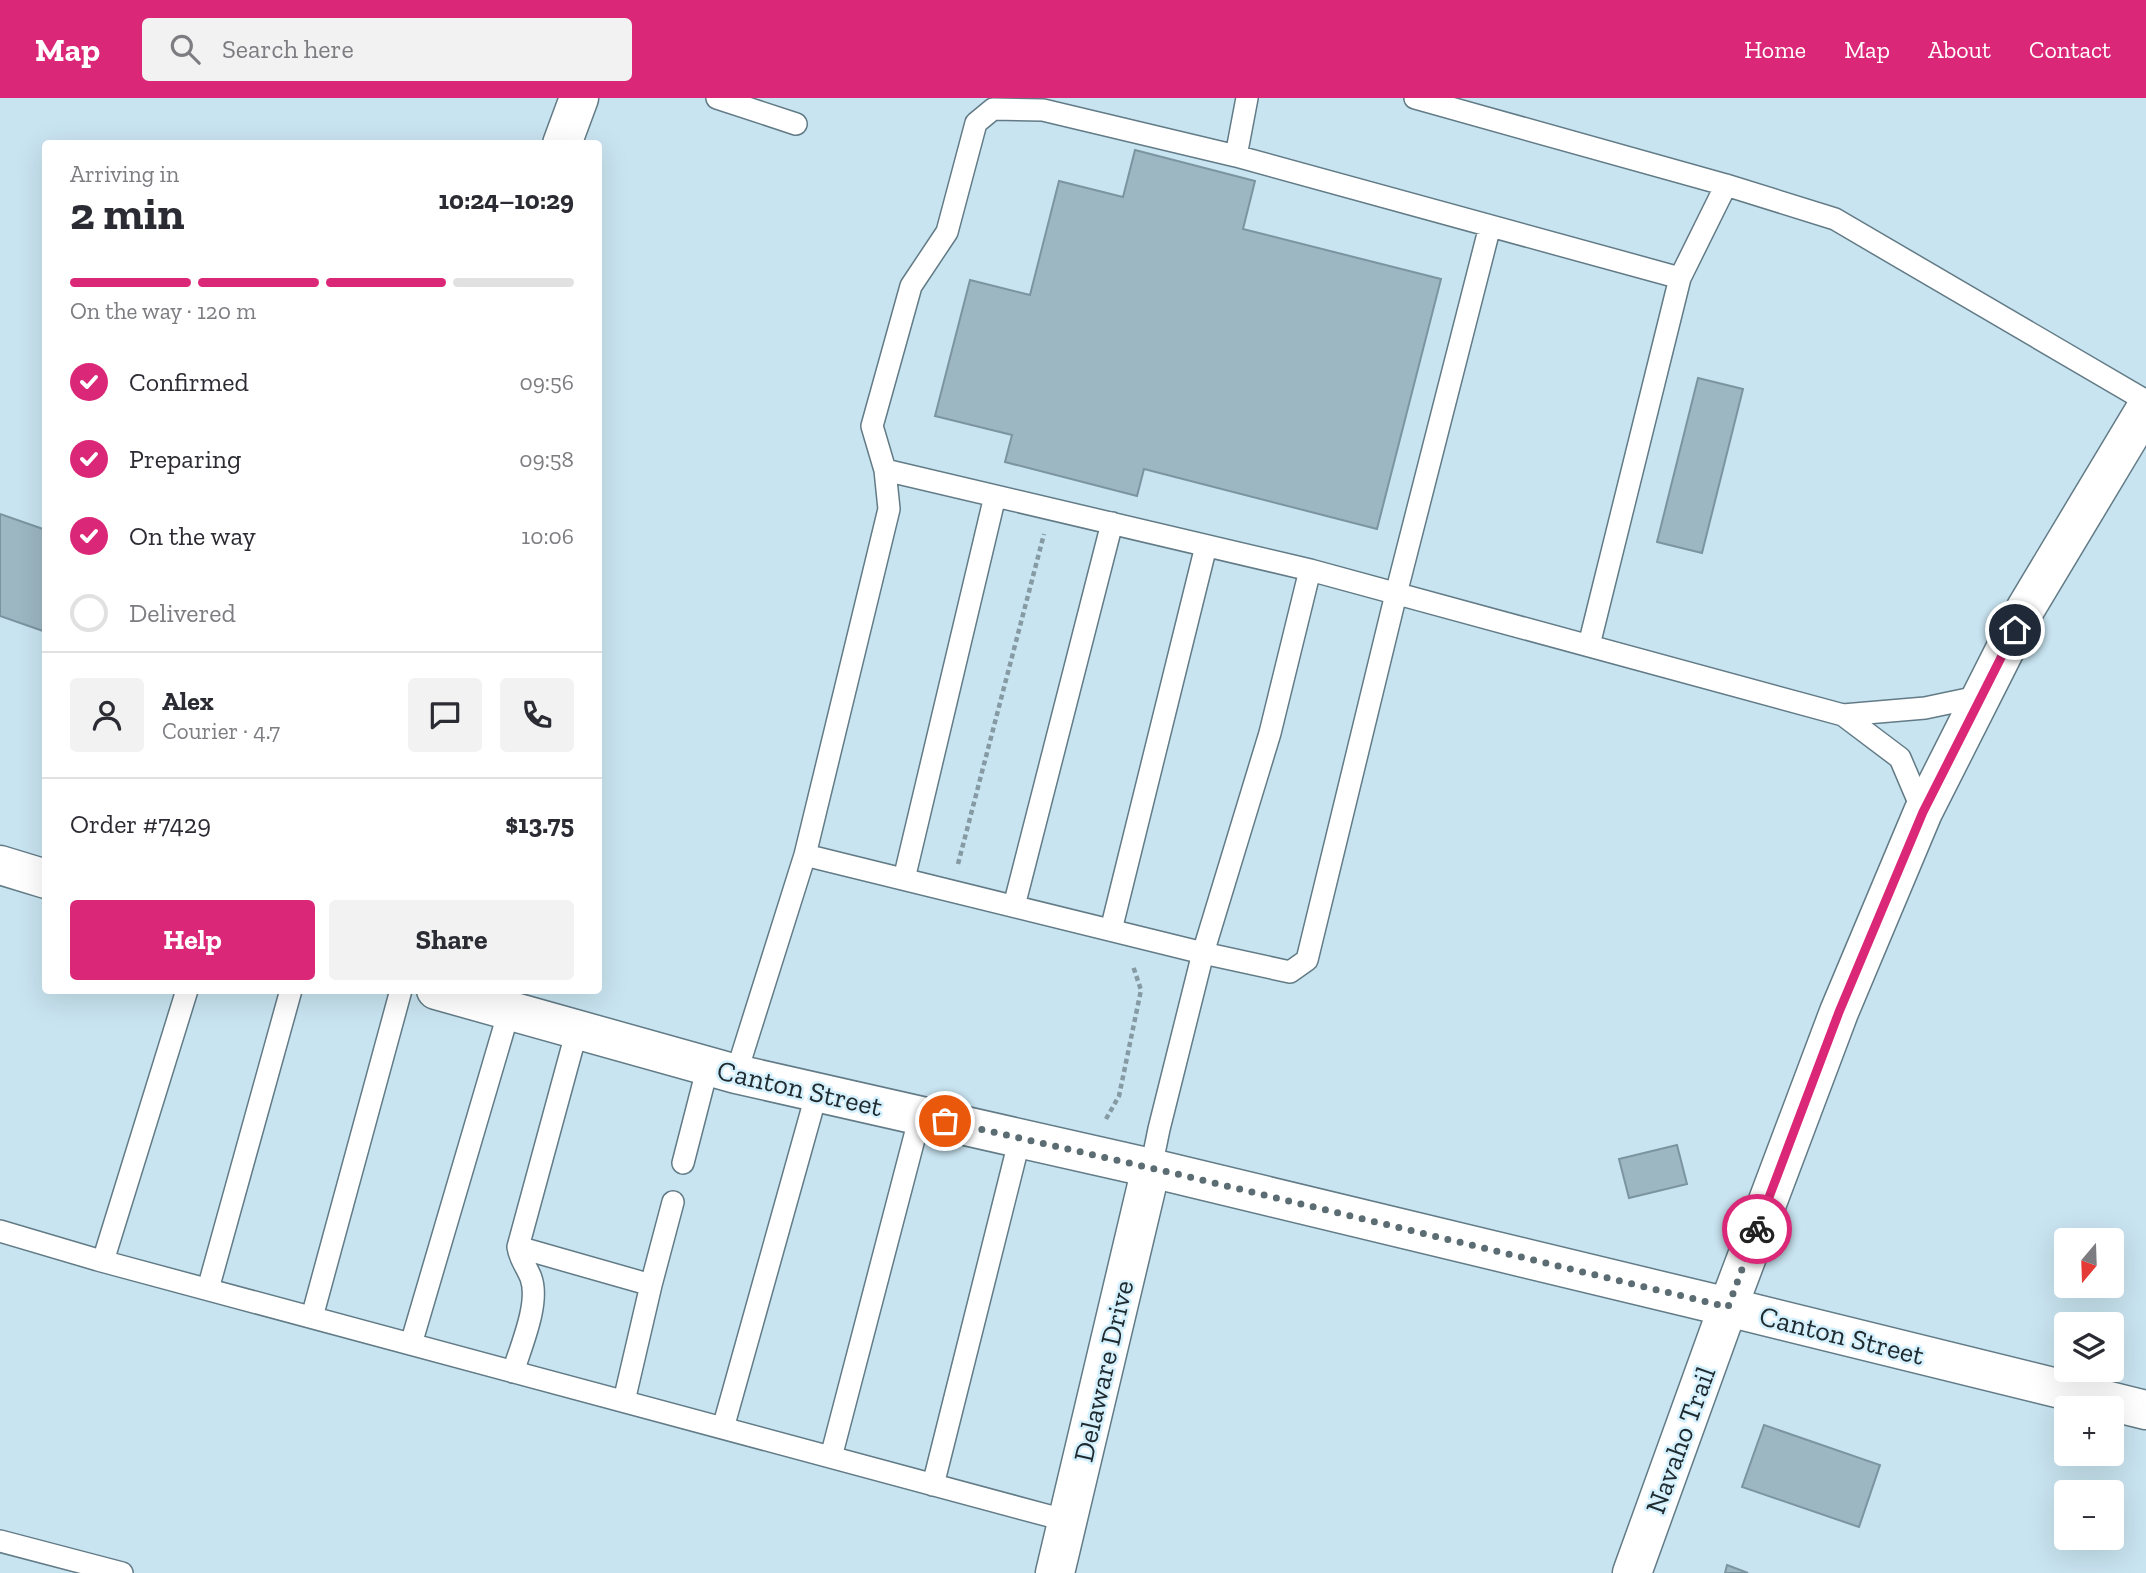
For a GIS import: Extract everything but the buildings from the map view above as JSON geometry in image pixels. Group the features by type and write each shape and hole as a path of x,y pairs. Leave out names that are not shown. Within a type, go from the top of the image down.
{"main road":[{"path":"563,140 579,98"},
{"name":"Navaho Trail","path":"1632,1573 1839,1012 1923,812 2026,608 2146,408"},
{"path":"0,865 42,878"},
{"name":"Canton Street","path":"450,994 722,1070 1151,1168 2146,1410"},
{"name":"Delaware Drive","path":"1055,1573 1151,1168"}],"lane":[{"path":"717,98 796,124"},
{"path":"1236,156 1247,98"},
{"path":"1415,98 1726,185 1835,219 2146,401"},
{"path":"683,1163 805,855 889,509 885,470 872,426 911,285 947,232 976,123 993,109 1043,110 1236,156 1680,278"},
{"path":"1589,645 1680,278 1726,185"},
{"path":"805,855 1290,972 1307,960 1396,594 1490,226"},
{"path":"885,470 1310,570 1843,715 1925,708 1982,696"},
{"path":"904,879 995,496"},
{"path":"1014,906 1112,523"},
{"path":"1111,930 1206,546"},
{"path":"1151,1168 1203,953 1270,733 1310,570"},
{"path":"1843,715 1900,758 1923,812"},
{"path":"103,1261 186,994"},
{"path":"208,1289 290,994"},
{"path":"312,1317 400,994"},
{"path":"411,1344 509,1011"},
{"path":"513,1372 534,1299 531,1279 518,1247 577,1030"},
{"path":"723,1428 817,1092"},
{"path":"831,1457 920,1116"},
{"path":"933,1485 1020,1138"},
{"path":"624,1401 673,1202"},
{"path":"0,1231 1068,1521"},
{"path":"518,1247 651,1285"},
{"path":"0,1541 122,1573"}],"way so far":[{"path":"945,1121 1728,1307 1757,1229"}],"route":[{"path":"1757,1229 1839,1012 1923,812 2015,630"}]}
